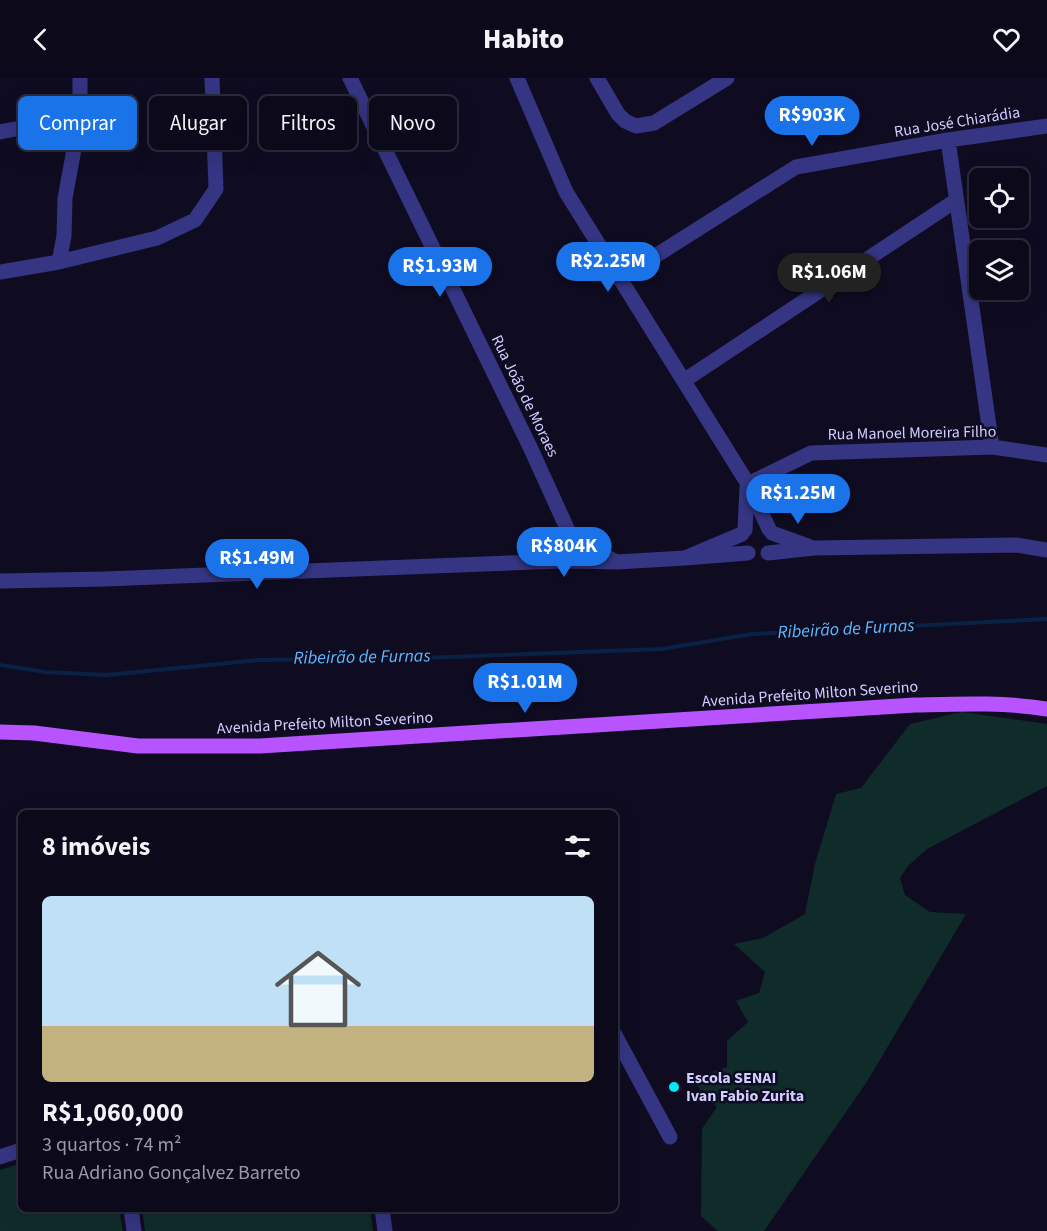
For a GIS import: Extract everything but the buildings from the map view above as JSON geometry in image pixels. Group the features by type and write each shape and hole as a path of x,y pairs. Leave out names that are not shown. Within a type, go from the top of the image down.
{"main road":[{"name":"Avenida Prefeito Milton Severino","path":"0,732 34,733 138,746 260,746 915,705 1028,706 1047,709"}],"street":[{"path":"80,78 80,96"},
{"path":"0,272 60,262 157,237 195,220 216,189 212,78"},
{"name":"Rua João de Moraes","path":"350,78 574,540"},
{"path":"517,78 566,192 748,484 770,531 773,544 768,553"},
{"path":"597,78 618,114 625,121 636,126 654,123 727,78"},
{"name":"Rua José Chiarádia","path":"619,279 796,167 948,140 1047,126"},
{"path":"0,132 18,129"},
{"path":"948,140 992,447"},
{"path":"60,262 64,236 65,198 74,150"},
{"path":"685,380 956,201"},
{"name":"Rua Manoel Moreira Filho","path":"748,484 811,453 992,447 1047,455"},
{"path":"748,484 742,545 748,553"},
{"name":"Rua João de Moraes","path":"554,541 557,504"},
{"path":"685,558 744,532 751,525 759,524 770,531 814,548"},
{"path":"514,564 563,536 617,562"},
{"path":"566,561 578,551 574,540"},
{"path":"554,541 552,552 566,561"},
{"path":"0,581 566,561 617,562 748,553 758,556 814,548 1016,545 1047,550"},
{"path":"618,1041 670,1137"},
{"path":"0,1157 18,1151"},
{"path":"131,1212 134,1231"},
{"path":"382,1212 385,1231"}],"green space":[{"path":"962,712 1047,724 1047,786 927,849 908,866 900,878 905,895 930,912 966,914 868,1080 764,1231 718,1231 701,1216 702,1129 717,1107 691,1079 727,1067 727,1041 748,1022 736,1001 759,993 765,972 734,944 763,938 805,914 815,864 836,794 861,788 910,724"},
{"path":"18,1164 18,1212 120,1212 123,1231 0,1231 0,1170"},
{"path":"142,1212 370,1212 373,1231 145,1231"}],"waterway":[{"name":"Ribeirão de Furnas","path":"0,665 45,672 107,675 259,660 422,658 662,649 752,634 1047,619"}],"place":[{"name":"Escola SENAI Ivan Fabio Zurita","path":"674,1087"}]}
